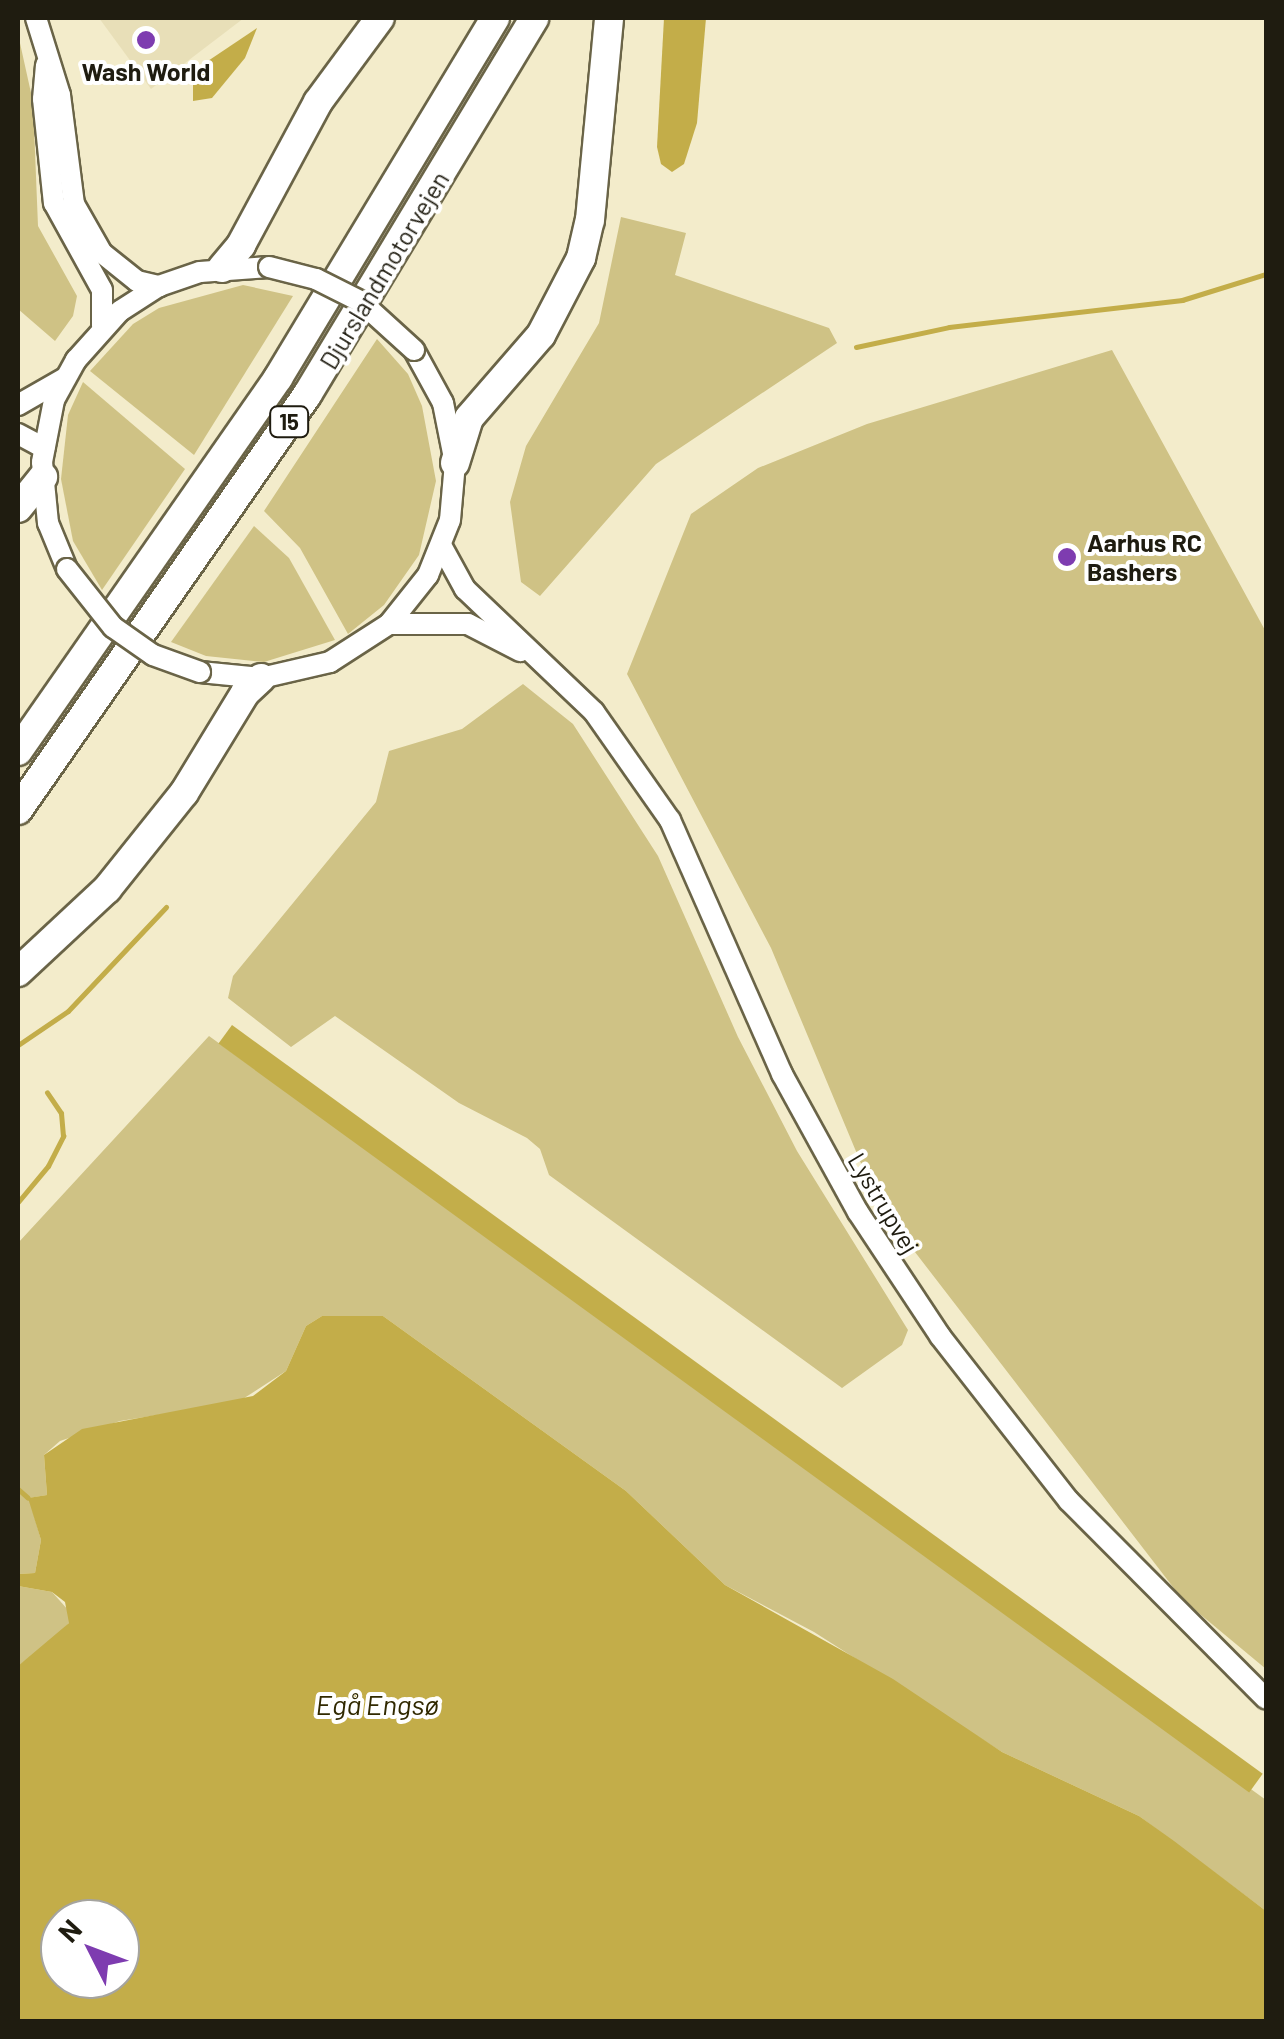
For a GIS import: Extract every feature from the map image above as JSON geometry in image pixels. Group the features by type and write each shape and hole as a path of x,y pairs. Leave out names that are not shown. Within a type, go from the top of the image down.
{"highway":[{"path":"222,268 241,245 318,102 380,18"},
{"name":"Djurslandmotorvejen","path":"18,751 278,378 495,18"},
{"name":"Djurslandmotorvejen","path":"18,810 307,395 534,18"},
{"path":"455,463 468,418 541,335 580,258 590,220 609,18"},
{"path":"18,508 43,477"},
{"path":"18,972 107,889 184,793 244,693 261,678"}],"street":[{"path":"36,18 60,96 64,165 86,229 120,270 160,286"},
{"path":"47,58 43,99 51,188 64,230 102,290 102,326"},
{"path":"269,267 316,280 360,301 414,350 443,403 455,463 442,547 389,624 330,662 261,678 200,672 122,634 67,569 48,523 43,477 44,448 65,378 102,326 160,286 222,268 269,267"},
{"path":"18,406 65,378"},
{"path":"18,434 44,448"},
{"name":"Lystrupvej","path":"442,547 465,589 551,670 628,754 670,820 782,1074 910,1293 1069,1501 1266,1699"},
{"name":"Lystrupvej","path":"389,624 468,624 551,670"}],"shaded area":[{"path":"99,18 244,18 151,89"},
{"path":"18,34 33,102 38,226 77,296 73,316 55,341 18,309"},
{"path":"621,217 686,233 675,275 829,328 837,343 656,464 540,596 521,582 510,502 526,446 599,323"},
{"path":"243,285 293,296 194,455 90,371 133,324 159,308"},
{"path":"377,339 408,374 422,406 436,481 419,555 384,605 348,634 300,548 264,511"},
{"path":"1112,350 1266,632 1266,1669 1183,1600 878,1204 771,948 627,674 691,514 758,468 867,424"},
{"path":"83,382 185,469 102,590 73,541 61,479 68,415"},
{"path":"254,526 289,558 335,640 264,662 206,656 171,642"},
{"path":"523,684 573,724 658,856 738,1037 797,1151 908,1330 902,1345 842,1388 549,1175 540,1149 527,1138 459,1103 335,1016 291,1047 228,998 233,976 376,802 389,751 462,729"},
{"path":"232,1025 1263,1774 1249,1792 218,1044"},
{"path":"209,1036 1266,1800 1266,1911 1139,1816 1002,1752 814,1632 725,1585 626,1491 383,1316 322,1316 306,1326 286,1371 238,1402 120,1421 60,1441 44,1455 47,1495 29,1498 41,1540 35,1573 18,1574 18,1243"},
{"path":"18,1586 52,1592 69,1611 69,1623 18,1666"}],"water":[{"path":"664,18 706,18 697,123 684,164 672,172 661,164 657,147"},
{"path":"257,28 245,58 212,98 193,101 193,71"},
{"name":"Egå Engsø","path":"322,1316 383,1316 626,1491 725,1585 893,1679 1002,1752 1139,1816 1266,1911 1266,2021 18,2021 18,1666 69,1623 65,1602 52,1592 18,1586 18,1574 35,1573 41,1540 28,1498 47,1495 44,1455 82,1429 253,1396 286,1371 306,1326"}],"waterway":[{"path":"856,347 949,327 1182,300 1266,274"},
{"path":"18,1045 68,1011 166,907"},
{"path":"18,1202 48,1166 63,1136 61,1113 47,1092"},
{"path":"18,1489 28,1498"}],"place":[{"name":"Wash World","path":"146,40"},
{"name":"Aarhus RC Bashers","path":"1067,557"}]}
